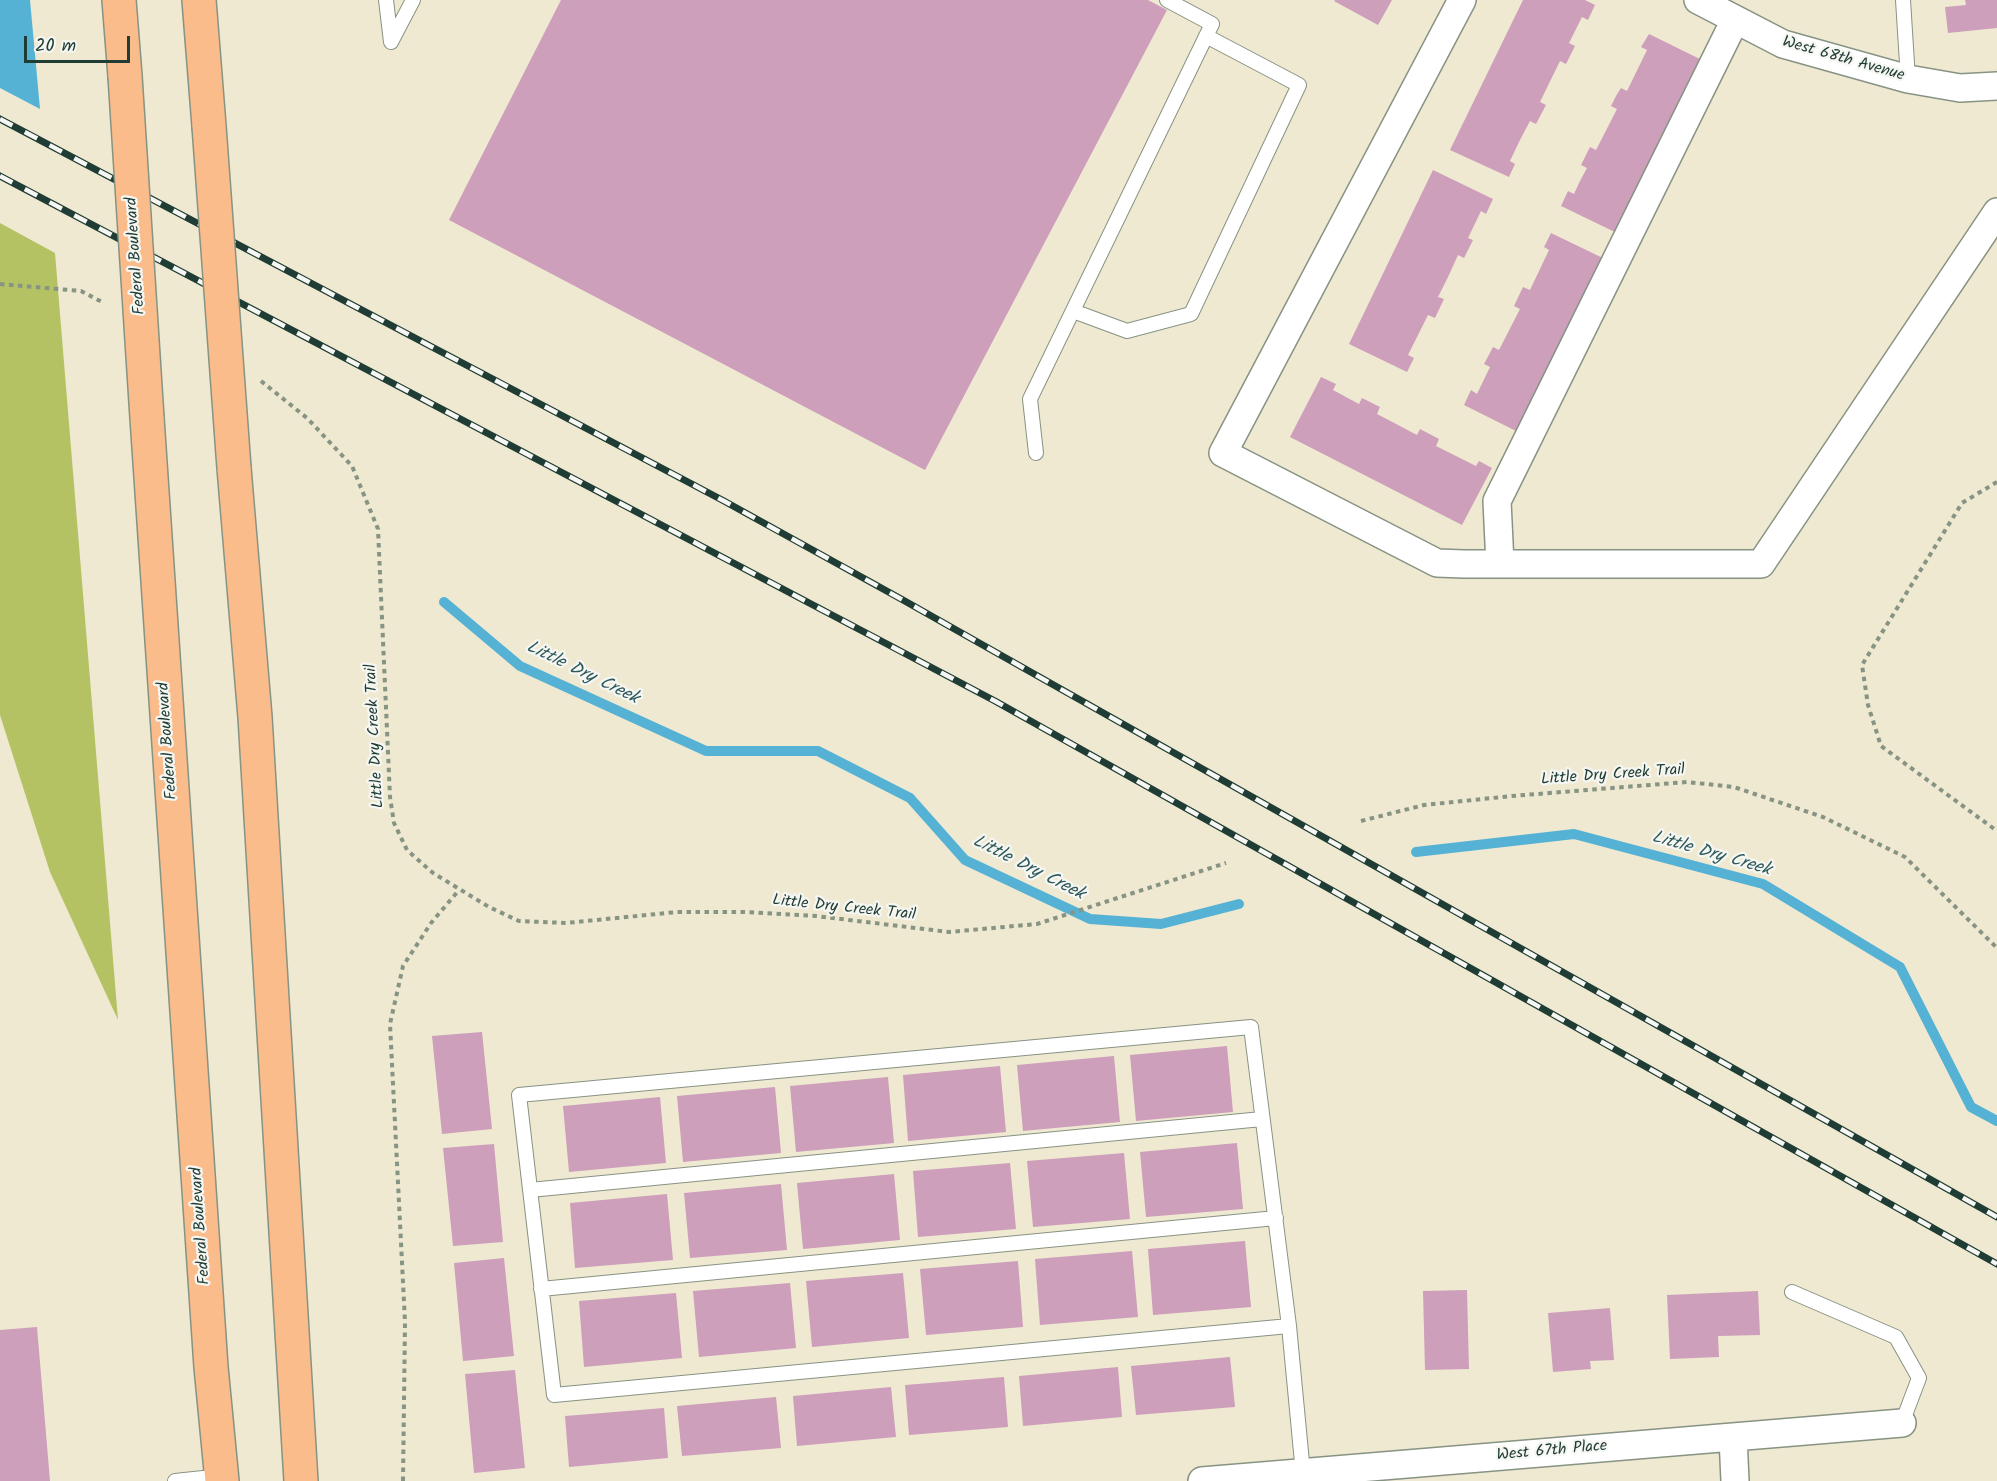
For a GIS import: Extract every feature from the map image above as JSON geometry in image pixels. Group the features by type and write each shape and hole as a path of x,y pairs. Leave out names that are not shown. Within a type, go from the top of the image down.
{"main road":[{"name":"Federal Boulevard","path":"119,0 211,1367 222,1478"},
{"path":"199,0 255,717 301,1481"}],"street":[{"path":"1462,0 1223,453 1437,563 1761,564 1997,213"},
{"name":"West 68th Avenue","path":"1698,0 1783,44 1908,79 1960,88 1997,86"},
{"path":"1500,564 1497,501 1735,20"},
{"name":"West 67th Place","path":"1202,1481 1902,1423"},
{"path":"1732,1437 1735,1481"}],"lane":[{"path":"387,0 391,42 413,0"},
{"path":"1036,453 1030,399 1212,24 1167,0"},
{"path":"1903,0 1908,79"},
{"path":"1073,311 1127,331 1191,314 1299,85 1206,36"},
{"path":"1289,1326 554,1395 519,1095 1251,1026 1289,1326 1302,1473"},
{"path":"530,1190 1262,1119"},
{"path":"541,1289 1276,1218"},
{"path":"1792,1292 1896,1337 1919,1378 1902,1423"},
{"path":"175,1481 222,1478"}],"path":[{"path":"0,284 81,291 112,306"},
{"name":"Little Dry Creek Trail","path":"256,378 307,418 352,466 378,529 390,797 394,823 407,850 434,873 489,907 519,921 566,923 676,912 746,912 816,916 949,932 1037,924 1107,903 1226,862"},
{"path":"1997,482 1962,503 1862,665 1868,705 1881,746 1997,831"},
{"name":"Little Dry Creek Trail","path":"1361,821 1424,805 1512,796 1687,782 1734,787 1823,817 1905,857 1997,948"},
{"path":"402,1481 405,1322 390,1024 403,966 431,922 459,890"}],"green space":[{"path":"0,223 55,253 118,1020 50,872 0,715"}],"water":[{"path":"0,0 30,0 40,109 0,88"}],"building":[{"path":"561,0 1148,0 1167,10 925,470 449,220"},
{"path":"1335,0 1392,0 1378,25"},
{"path":"1523,0 1585,0 1595,5 1588,20 1582,17 1569,43 1575,46 1566,64 1560,61 1540,102 1546,105 1536,124 1530,121 1520,140 1510,161 1515,164 1509,177 1450,150"},
{"path":"1965,0 1997,0 1997,28 1948,33 1945,7 1966,5"},
{"path":"1649,34 1706,62 1621,235 1561,206 1568,191 1574,194 1587,168 1581,165 1590,147 1596,150 1617,109 1611,106 1616,96 1621,88 1627,91 1647,50 1641,47"},
{"path":"1433,170 1493,199 1486,214 1481,211 1468,238 1473,240 1464,258 1458,255 1438,297 1444,299 1435,318 1428,315 1408,355 1414,358 1407,372 1349,344"},
{"path":"1551,233 1609,261 1524,435 1464,405 1471,390 1477,394 1490,367 1484,364 1493,347 1499,350 1520,309 1514,306 1523,287 1530,290 1549,250 1544,247"},
{"path":"1321,377 1336,384 1333,390 1359,404 1362,398 1380,407 1377,414 1417,435 1420,429 1439,439 1436,446 1476,466 1479,461 1492,468 1462,525 1290,437"},
{"path":"482,1032 492,1129 442,1134 432,1036"},
{"path":"1227,1046 1233,1112 1136,1121 1130,1055"},
{"path":"1114,1056 1120,1122 1023,1131 1017,1065"},
{"path":"1000,1066 1006,1132 908,1141 903,1075"},
{"path":"888,1077 894,1143 796,1152 790,1086"},
{"path":"775,1087 781,1153 683,1162 677,1096"},
{"path":"660,1097 666,1163 569,1172 563,1106"},
{"path":"1237,1143 1243,1209 1146,1217 1140,1152"},
{"path":"494,1144 503,1242 453,1246 443,1148"},
{"path":"1124,1153 1130,1219 1033,1227 1027,1161"},
{"path":"1010,1163 1016,1229 918,1237 913,1171"},
{"path":"894,1174 900,1240 803,1249 797,1183"},
{"path":"781,1184 787,1250 690,1258 684,1193"},
{"path":"667,1194 673,1260 575,1268 570,1203"},
{"path":"1245,1241 1251,1307 1153,1315 1148,1249"},
{"path":"1132,1251 1138,1317 1040,1325 1035,1259"},
{"path":"504,1258 514,1356 463,1361 454,1263"},
{"path":"1018,1261 1023,1327 926,1335 920,1269"},
{"path":"903,1273 909,1338 812,1347 806,1281"},
{"path":"790,1283 796,1348 699,1357 693,1291"},
{"path":"1467,1290 1469,1369 1425,1370 1423,1291"},
{"path":"1758,1291 1760,1335 1718,1336 1719,1357 1670,1359 1667,1295"},
{"path":"676,1293 682,1358 584,1367 579,1301"},
{"path":"1610,1308 1614,1360 1590,1361 1591,1369 1553,1372 1548,1313"},
{"path":"37,1327 50,1481 0,1481 0,1330"},
{"path":"1230,1357 1235,1407 1136,1415 1131,1366"},
{"path":"1118,1367 1122,1417 1023,1426 1019,1376"},
{"path":"515,1370 525,1468 474,1473 465,1374"},
{"path":"1004,1377 1008,1427 909,1435 905,1385"},
{"path":"891,1387 896,1437 797,1446 793,1396"},
{"path":"776,1397 781,1448 682,1456 677,1406"},
{"path":"664,1408 668,1458 569,1467 565,1416"}],"waterway":[{"name":"Little Dry Creek","path":"444,602 520,666 706,751 818,751 910,798 965,860 1090,919 1161,924 1239,904"},
{"name":"Little Dry Creek","path":"1416,852 1574,834 1763,884 1900,967 1971,1107 1997,1121"}],"railway":[{"path":"0,119 724,501 1997,1217"},
{"path":"0,176 995,701 1997,1264"}]}
